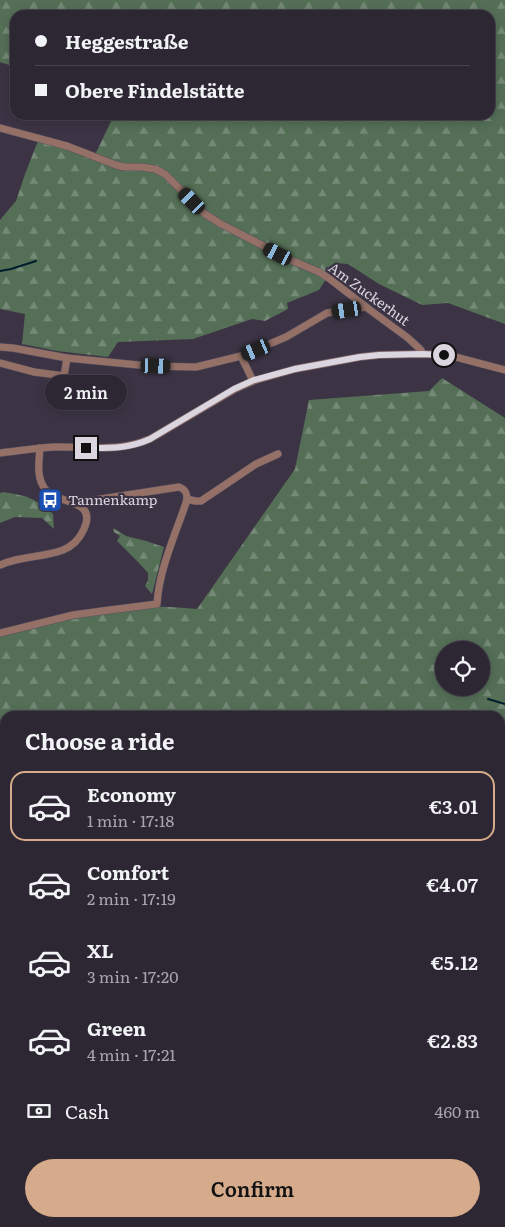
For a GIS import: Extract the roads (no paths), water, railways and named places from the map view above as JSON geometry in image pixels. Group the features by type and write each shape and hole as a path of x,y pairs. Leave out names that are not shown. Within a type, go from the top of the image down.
{"street":[{"name":"Am Zuckerhut","path":"0,128 67,146 116,165 155,169 165,174 205,214 330,279 408,338 422,350 422,354"},
{"path":"0,347 67,358 149,366 196,367 241,356 286,337 327,313 366,307"},
{"path":"0,453 54,447 117,448 137,445 253,380 318,364 360,357 422,354 448,355 505,370"},
{"path":"241,356 253,380"},
{"path":"0,363 34,372 64,376 67,358"},
{"path":"0,565 10,560 64,550 74,544 86,526 85,510 81,506 53,496 45,490 40,481 38,471 40,448"},
{"path":"187,499 201,501 256,464 278,454"},
{"path":"0,633 73,615 157,604 157,595 166,559 187,499 184,489 179,487 88,501 81,506"}],"waterway":[{"path":"0,271 36,261"},
{"path":"488,699 505,704"}],"place":[{"name":"Tannenkamp","path":"50,500"}]}
